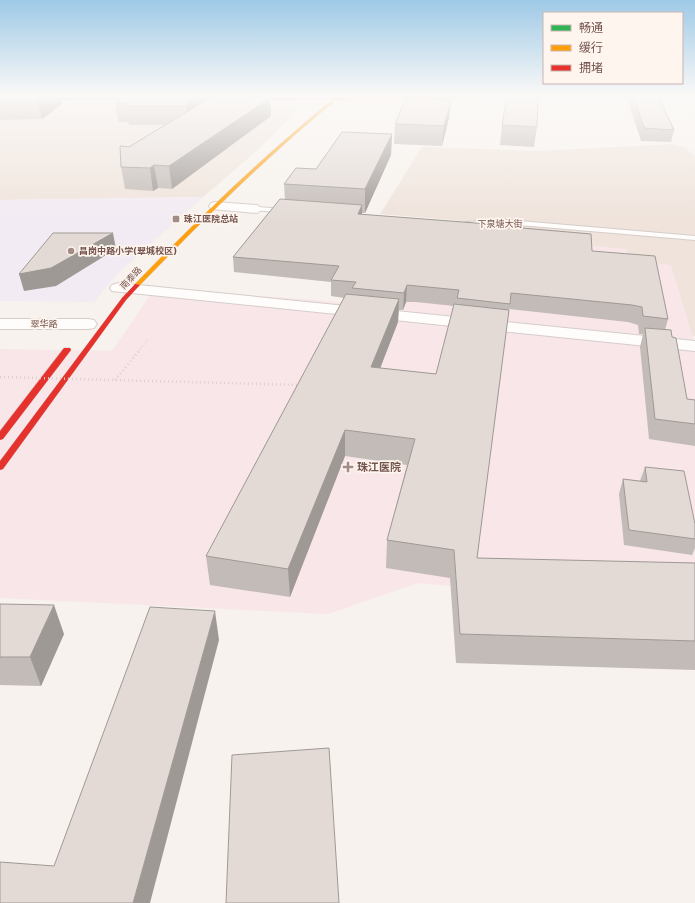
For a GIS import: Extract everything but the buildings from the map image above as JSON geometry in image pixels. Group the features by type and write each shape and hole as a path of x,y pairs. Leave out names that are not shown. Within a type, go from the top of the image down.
{"main road":[{"path":"226,183 277,138"},
{"name":"南泰路","path":"0,467 91,342 123,288 288,138"},
{"path":"0,437 71,345"}],"street":[{"path":"215,206 258,209"},
{"path":"123,288 695,346"},
{"name":"翠华路","path":"0,324 87,325"}],"lane":[{"path":"258,209 294,212"},
{"name":"下泉塘大街","path":"461,224 508,222 695,238"}],"path":[{"path":"115,380 148,339"},
{"path":"0,377 304,385"}],"shaded area":[{"path":"0,138 270,138 203,197 0,200"},
{"path":"672,144 684,147 695,156 695,336 692,336 633,260 517,238 514,225 380,214 422,147 540,151"},
{"name":"昌岗中路小学(翠城校区)","path":"203,197 118,273 94,302 0,301 0,200"},
{"name":"珠江医院","path":"517,238 626,249 633,260 671,265 695,344 695,607 418,583 328,614 0,598 0,349 112,351 155,288 379,305"}],"traffic: slow":[{"path":"137,285 235,187 288,138"}],"traffic: jam":[{"path":"0,467 124,299 137,285"},
{"path":"0,437 67,350"}],"place":[{"name":"珠江医院总站","path":"176,219"},
{"name":"昌岗中路小学(翠城校区)","path":"71,251"},
{"name":"珠江医院","path":"348,467"}]}
